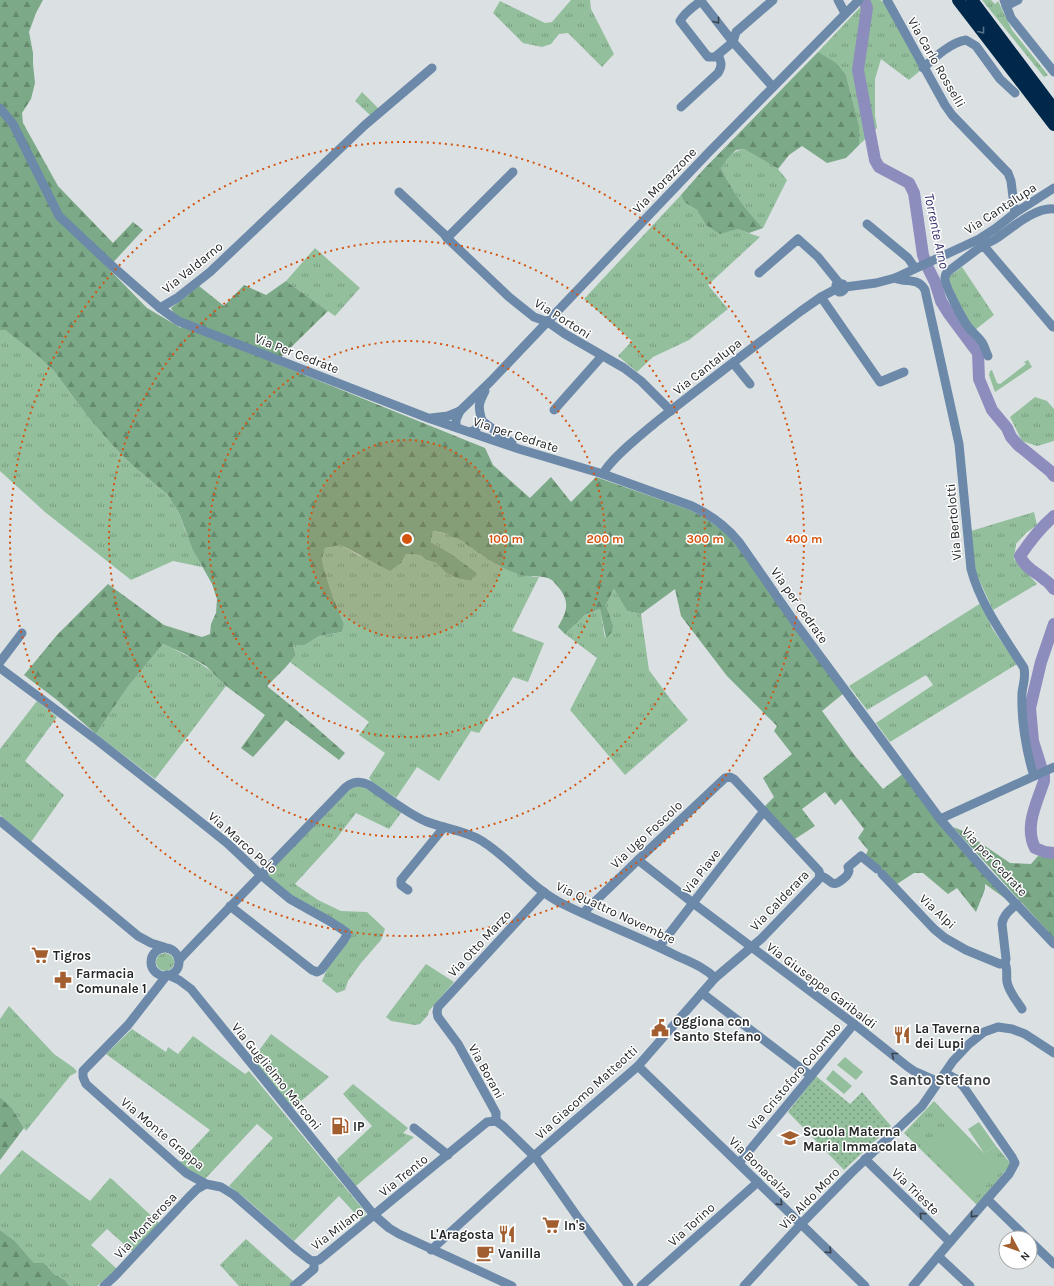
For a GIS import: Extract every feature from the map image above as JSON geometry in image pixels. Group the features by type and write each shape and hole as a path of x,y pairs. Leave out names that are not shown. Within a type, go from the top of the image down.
{"highway":[{"path":"980,0 1026,63 1051,104"},
{"path":"962,1 1051,104"},
{"path":"962,1 1054,125"}],"street":[{"path":"773,0 736,32 733,42 715,57 708,57 680,21 684,14 701,0 733,42 773,87"},
{"path":"838,0 845,13"},
{"name":"Via Carlo Rosselli","path":"887,0 923,68 945,105 952,115 1008,173 1011,181 1015,214"},
{"path":"1018,0 1005,3 1011,18 1054,72"},
{"name":"Via Morazzone","path":"428,418 448,416 460,411 491,381 710,151 856,2"},
{"path":"923,68 940,54 961,41 966,40 976,46 1000,79 1014,93"},
{"path":"681,107 718,73 722,63 718,55"},
{"name":"Via Valdarno","path":"0,108 13,124 60,216 111,265 160,308 177,298 210,272 365,125 432,68"},
{"path":"447,238 512,172"},
{"name":"Via Cantalupa","path":"988,356 982,342 969,328 961,315 944,279 950,270 981,242 1015,214 1054,188"},
{"name":"Via Portoni","path":"399,192 509,297 534,317 548,322 565,334 624,368 641,381 671,410"},
{"path":"1053,327 981,242 996,239 1010,228 1041,210 1054,209"},
{"path":"867,224 917,267"},
{"path":"759,273 798,239 818,257 840,286"},
{"name":"Via Cantalupa","path":"603,474 610,464 637,438 671,410 821,297 840,286 876,283 895,278 935,258 981,242"},
{"name":"Via Bertolotti","path":"895,278 901,280 918,281 923,285 925,290 959,444 973,578 992,618 1024,668 1025,678 1022,692 1024,727 1029,757 1036,775"},
{"path":"821,297 880,382 904,372"},
{"name":"Via Per Cedrate","path":"160,308 178,321 428,418"},
{"path":"554,410 602,356"},
{"path":"733,363 750,384"},
{"name":"Via Morazzone","path":"482,421 479,402 491,381"},
{"path":"456,428 456,420 460,411"},
{"name":"Via per Cedrate","path":"428,418 519,449 603,474 701,510 720,522 730,531 794,621 940,819 985,871 1054,944"},
{"path":"470,432 475,430 482,421 519,449"},
{"path":"0,662 22,633"},
{"name":"Via Marco Polo","path":"0,668 98,741 182,807 227,843 261,875 290,899 331,922 346,932 347,935 321,970 317,972 312,970 230,906"},
{"path":"940,819 1052,768"},
{"name":"Via Ugo Foscolo","path":"583,913 725,778 730,777 734,779 764,811"},
{"name":"Via Quattro Novembre","path":"179,962 230,906 346,787 352,783 363,782 418,817 444,827 472,835 483,842 556,901 703,968 714,978"},
{"path":"764,811 819,871 820,876"},
{"name":"Via Piave","path":"659,947 764,811"},
{"path":"0,821 138,936 151,943 176,952 179,962 176,971 168,975 154,992"},
{"path":"408,890 401,884 401,880 444,827"},
{"name":"Via Calderara","path":"751,946 761,939 818,880 820,876 824,877 833,884 837,884 848,875 850,871 848,868 861,856 880,871"},
{"name":"Via Giuseppe Garibaldi","path":"638,860 854,1024 908,1067 939,1082"},
{"name":"Via Alpi","path":"880,871 934,929 945,938 973,953 1000,964 1005,963"},
{"name":"Via Otto Marzo","path":"437,1012 438,1007 544,892"},
{"path":"1017,904 1005,915 1002,924 1006,959 1005,963 1007,966 1007,982 1022,1009"},
{"path":"138,936 152,956"},
{"path":"154,992 156,977 151,961 152,956 159,949 168,949 198,940"},
{"name":"Via Giacomo Matteotti","path":"431,1250 534,1156 638,1066 714,978 751,946"},
{"name":"Via Guglielmo Marconi","path":"179,962 191,989"},
{"path":"154,970 161,975 168,975"},
{"name":"Via Guglielmo Marconi","path":"168,975 179,980 191,989 374,1215"},
{"name":"Via Monte Grappa","path":"154,992 128,1025 82,1071 86,1084 186,1173 206,1184 221,1187 234,1195 297,1250 310,1260 314,1261"},
{"path":"702,992 811,1076"},
{"name":"Via Borani","path":"437,1012 438,1017 458,1044 496,1113 496,1121"},
{"name":"Via Cristoforo Colombo","path":"739,1163 854,1024"},
{"name":"Via Aldo Moro","path":"745,1284 801,1224 922,1106 953,1061 977,1037 984,1032 998,1027 1012,1029 1025,1034 1054,1053"},
{"name":"Via Bonacalza","path":"638,1066 865,1286"},
{"path":"913,1286 1009,1174 1015,1163 963,1086 956,1079 945,1073"},
{"path":"496,1121 534,1156 588,1232 629,1286"},
{"name":"Via Trento","path":"374,1215 487,1122 496,1121"},
{"name":"Via Trento","path":"414,1128 448,1155"},
{"name":"Via Trieste","path":"865,1160 950,1242"},
{"name":"Via Torino","path":"641,1286 758,1182"},
{"name":"Via Monterosa","path":"104,1286 197,1189 206,1184"},
{"path":"987,1199 1019,1230"},
{"name":"Via Milano","path":"294,1286 314,1269 314,1261 319,1260 374,1215 389,1228 431,1250 512,1286"},
{"path":"1038,1249 1054,1264"},
{"path":"938,1256 970,1286"}],"green space":[{"path":"0,0 43,0 36,13 29,32 33,53 35,83 31,99 22,113 23,123 58,186 113,243 133,222 143,230 108,268 147,308 181,328 171,308 199,286 224,306 244,285 266,295 286,281 328,311 275,363 485,448 493,465 530,498 551,477 571,502 596,477 690,510 707,519 727,534 737,546 844,693 822,711 855,756 883,789 904,773 1008,900 985,884 985,889 976,912 957,888 948,894 923,873 914,873 897,884 865,857 868,850 858,838 864,829 841,799 835,805 825,792 802,809 815,826 795,839 764,807 774,797 763,778 792,754 774,731 777,726 727,676 681,616 675,589 641,614 627,611 614,589 606,605 613,625 612,632 606,638 600,609 586,614 565,634 558,627 566,608 565,598 563,593 553,581 546,578 522,575 508,570 489,560 459,540 442,533 433,531 431,542 450,553 477,573 471,581 459,579 446,573 436,563 426,560 420,555 406,554 402,562 390,571 341,545 325,548 322,559 333,597 344,624 342,632 319,636 305,645 293,645 296,655 267,686 345,753 339,760 286,720 253,757 241,748 265,715 226,686 206,666 163,644 127,688 96,734 57,700 24,675 57,635 108,584 164,625 202,637 210,634 211,624 216,613 217,599 212,584 193,550 179,513 168,495 133,466 114,447 88,417 54,371 5,330 0,330"},
{"path":"571,0 590,0 591,9 614,54 602,67 568,33 559,34 551,44 542,47 523,43 493,13 500,1 545,23 552,22"},
{"path":"867,0 880,0 885,3 921,70 909,80 881,59 875,79 875,116 877,128 859,145 859,125 846,75 818,52"},
{"path":"982,0 991,0 995,4 998,1 1012,30 1048,75 1044,77"},
{"path":"818,52 836,63 846,75 859,125 859,145 846,158 827,163 802,146 789,155 778,169 744,149 736,150 721,168 740,200 763,228 749,233 737,229 720,234 706,225 697,210 684,202 681,195 703,170"},
{"path":"362,92 379,109 371,116 355,101"},
{"path":"744,149 778,169 787,180 763,228 740,200 721,168 725,161 736,151"},
{"path":"681,195 684,202 697,210 706,225 737,229 760,237 708,285 728,309 689,340 653,357 637,372 618,356 632,341 584,299"},
{"path":"315,248 360,288 335,316 286,281"},
{"path":"962,267 994,315 975,330 968,322 947,278"},
{"path":"0,330 5,330 54,371 88,417 114,447 133,466 168,495 179,513 202,567 173,561 131,580 45,512 0,471"},
{"path":"1028,360 1032,367 995,392 989,375 990,371 992,370 997,383 1000,384 1026,364 1024,362"},
{"path":"1035,397 1047,401 1054,409 1054,441 1037,446 1022,441 1010,417"},
{"path":"1034,512 1037,525 1026,533 1016,544 1014,559 1037,584 993,610 975,571 971,531"},
{"path":"433,531 451,535 499,566 534,577 539,577 512,631 544,643 528,682 513,677 479,733 471,731 439,781 417,767 396,798 372,782 369,778 385,753 359,735 369,722 290,662 296,655 293,644 305,645 319,636 342,632 344,624 333,597 322,559 325,548 341,545 360,556 402,562 406,554 420,555 426,560 436,563 446,573 459,579 471,581 477,573 450,553 431,542"},
{"path":"614,589 627,611 641,614 649,670 688,720 625,775 570,710 597,658 565,634 586,614 600,609 605,638 613,625 606,605"},
{"path":"981,603 992,628 1017,664 890,742 876,723 933,685 926,675 867,710 849,686"},
{"path":"163,644 205,666 226,686 155,779 96,734 127,688"},
{"path":"37,701 57,717 25,761 64,795 31,842 0,815 0,749"},
{"path":"361,786 378,795 401,813 389,829 356,813 336,839 295,884 318,900 341,911 367,912 385,929 381,940 348,981 345,990 337,993 322,981 327,969 350,939 350,934 294,897 266,875 343,796 353,787"},
{"path":"953,827 963,831 1010,863 1031,864 1038,856 1054,858 1054,938"},
{"path":"165,953 171,956 174,962 171,968 165,971 159,968 156,962 159,956"},
{"path":"426,964 454,982 420,1024 415,1025 391,1021 386,1017"},
{"path":"9,1006 54,1054 74,1068 77,1072 70,1076 26,1131 12,1108 0,1097 0,1019"},
{"path":"132,1029 166,1052 168,1047 178,1054 193,1036 245,1074 249,1071 366,1213 362,1221 339,1196 294,1241 229,1186 273,1138 257,1124 205,1179 189,1171 180,1162 210,1130 106,1054"},
{"path":"271,1034 329,1077 293,1108 252,1060"},
{"path":"845,1057 863,1072 856,1080 837,1065"},
{"path":"833,1070 852,1086 844,1094 826,1079"},
{"path":"816,1076 850,1104 862,1092 891,1126 844,1170 788,1112"},
{"path":"353,1084 408,1128 403,1133 414,1137 356,1186 338,1163 337,1159 372,1126 343,1094"},
{"path":"0,1097 12,1108 24,1128 0,1160"},
{"path":"934,1101 984,1153 996,1146 1011,1164 977,1205 904,1133"},
{"path":"979,1122 996,1146 984,1153 968,1129"},
{"path":"954,1127 999,1172 974,1198 928,1153"},
{"path":"22,1150 90,1201 110,1178 159,1223 133,1252 107,1229 91,1245 117,1269 97,1286 69,1286 65,1280 54,1274 44,1263 34,1263 15,1241 0,1230 0,1175"},
{"path":"0,1230 15,1241 34,1263 44,1263 54,1274 65,1280 69,1286 0,1286"},
{"path":"246,1239 293,1281 289,1286 239,1286 220,1265"}],"waterway":[{"name":"Torrente Arno","path":"864,0 867,8 858,70 875,160 879,167 909,183 914,193 923,255 935,282 941,301 978,353 979,379 992,410 1007,428 1011,437 1018,445 1054,476"},
{"name":"Torrente Arno","path":"1054,516 1044,525 1020,556 1028,567 1048,582 1054,589"},
{"name":"Torrente Arno","path":"1054,624 1041,662 1030,708 1033,741 1044,776 1044,781 1035,806 1031,823 1032,840 1035,848 1045,852 1054,853"}],"place":[{"name":"Tigros","path":"40,955"},
{"name":"Farmacia Comunale 1","path":"63,980"},
{"name":"Oggiona con Santo Stefano","path":"660,1028"},
{"name":"La Taverna dei Lupi","path":"902,1035"},
{"name":"IP","path":"340,1126"},
{"name":"Scuola Materna Maria Immacolata","path":"790,1138"},
{"name":"In's","path":"551,1225"},
{"name":"L'Aragosta","path":"507,1234"},
{"name":"Vanilla","path":"485,1253"}],"district":[{"name":"Santo Stefano","path":"940,1080"}]}
